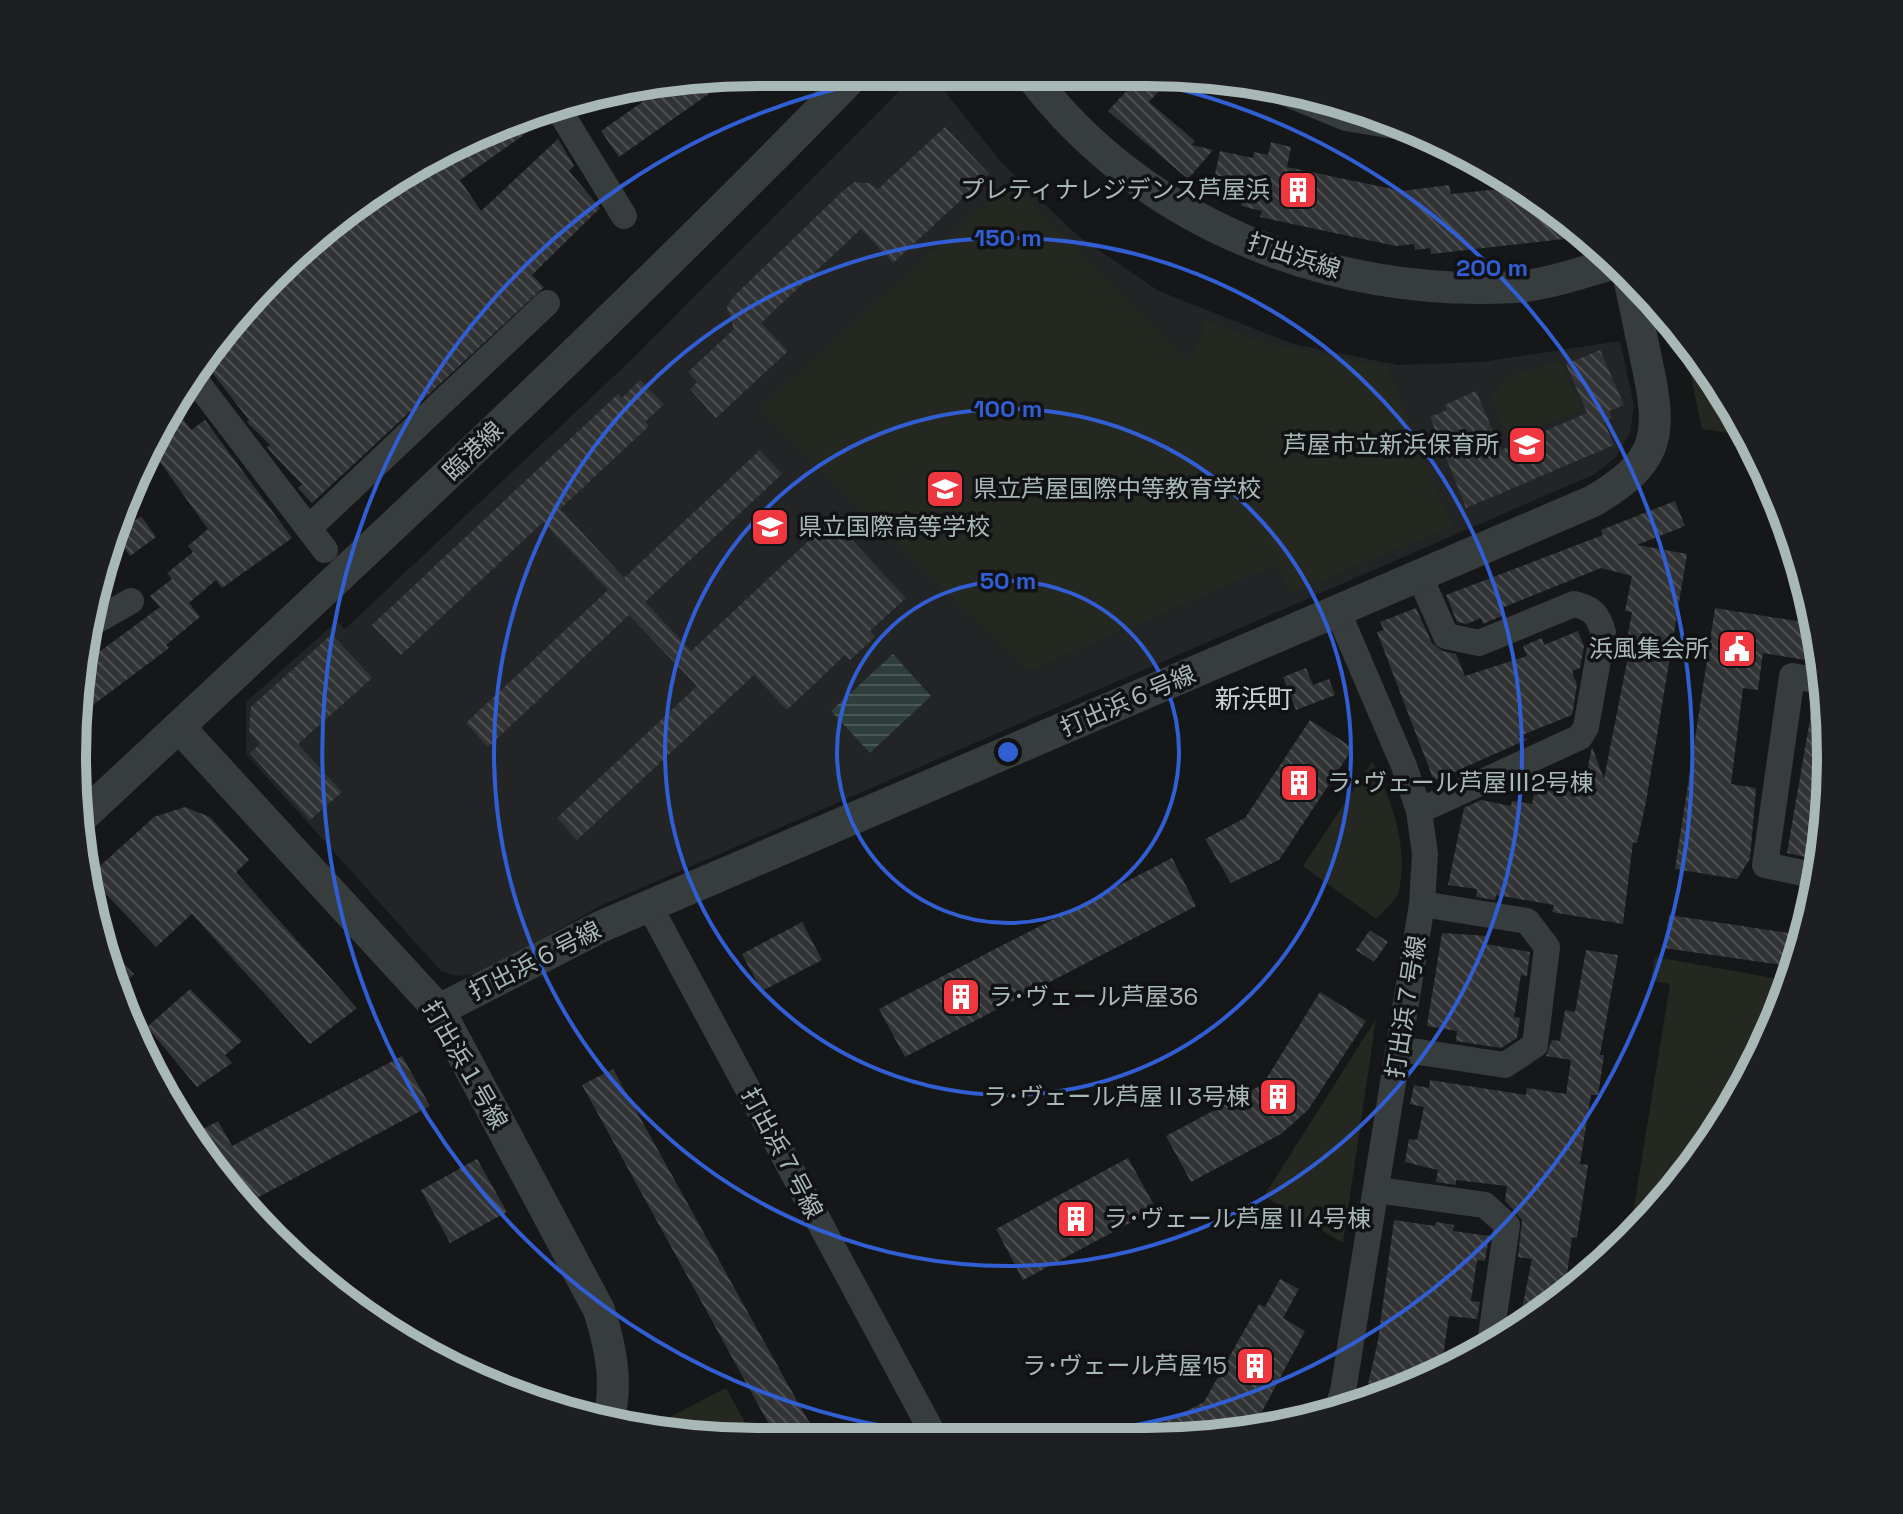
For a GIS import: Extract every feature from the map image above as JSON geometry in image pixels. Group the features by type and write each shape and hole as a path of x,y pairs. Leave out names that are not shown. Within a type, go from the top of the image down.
{"street":[{"name":"臨港線","path":"88,811 326,592 694,239 843,86"},
{"name":"打出浜線","path":"1039,86 1084,136 1152,190 1234,236 1295,260 1370,279 1440,288 1518,287 1602,266"},
{"path":"562,115 624,216"},
{"name":"打出浜６号線","path":"439,1010 600,927 1593,501 1637,470 1654,441 1658,413 1633,297"},
{"path":"309,528 547,303"},
{"path":"199,384 325,550"},
{"path":"1419,811 1580,737 1586,727 1603,632 1599,618 1589,607 1574,604 1479,643 1446,636 1420,577"},
{"path":"101,618 131,601"},
{"name":"打出浜７号線","path":"1338,612 1419,811 1425,854 1422,904 1341,1399"},
{"path":"1806,874 1765,865 1792,676 1812,680"},
{"name":"打出浜１号線","path":"179,727 439,1010 599,1310 613,1373 609,1411"},
{"path":"1399,1049 1505,1065 1535,1045 1547,947 1527,921 1422,904"},
{"name":"打出浜７号線","path":"650,907 930,1428"},
{"path":"1377,1190 1485,1205 1507,1225 1492,1332"}],"shaded area":[{"path":"904,86 940,86 1002,163 1078,236 1159,291 1293,344 1398,365 1482,362 1620,341 1634,406 1630,433 1616,457 1595,474 604,904 480,973 457,976 441,971 246,754 246,702 337,621 345,629 631,360"},
{"path":"1009,181 1189,361 1207,320 1261,342 1387,367 1452,527 1290,593 1276,564 1028,671 758,410"},
{"path":"1560,361 1582,410 1509,441 1491,398 1508,376"},
{"path":"1688,363 1733,434 1702,429"},
{"path":"893,654 931,696 870,753 831,711"},
{"path":"1372,762 1392,807 1402,857 1398,894 1376,919 1303,866"},
{"path":"1655,957 1779,979 1748,1054 1704,1130 1632,1218 1670,984 1651,981"},
{"path":"1376,1019 1343,1243 1264,1196"},
{"path":"726,1388 748,1428 713,1427 662,1421"}],"building":[{"path":"1131,86 1151,86 1158,92 1149,102 1195,141 1192,145 1213,150 1188,179 1108,111"},
{"path":"706,88 710,93 619,157 601,131 653,95"},
{"path":"542,122 460,180 481,211 558,139 574,166 569,171 600,208 532,275 544,287 312,503 298,488 302,484 271,452 267,447 270,445 247,422 249,420 210,369 283,283 315,253 384,199 460,155"},
{"path":"945,127 989,174 893,263 861,229 761,323 788,351 716,418 690,389 697,382 688,372 734,329 727,307 734,296 845,189 855,182 868,183 878,189"},
{"path":"1271,142 1291,147 1287,167 1402,191 1449,185 1451,194 1503,189 1570,238 1431,254 1430,248 1415,250 1414,244 1396,246 1260,217 1262,211 1241,206 1242,200 1211,193 1220,151 1253,158 1254,152 1268,155"},
{"path":"1600,350 1624,405 1609,411 1612,418 1604,422 1614,445 1466,508 1430,417 1447,410 1445,405 1476,391 1501,450 1587,413 1566,364"},
{"path":"640,380 664,404 645,422 649,426 560,509 624,578 760,450 782,474 645,602 691,651 832,519 906,598 870,631 875,637 850,660 845,655 787,710 754,675 577,840 557,818 697,686 629,615 488,747 466,723 608,590 543,522 401,655 372,625 618,394 622,398"},
{"path":"180,415 191,430 205,420 292,538 222,588 216,580 189,603 200,617 166,645 169,648 87,709 94,655 160,607 150,596 172,579 167,573 193,552 188,546 208,529 157,457"},
{"path":"1675,501 1685,526 1637,545 1687,554 1646,802 1637,843 1633,842 1623,924 1552,912 1554,905 1496,895 1495,900 1476,897 1477,889 1448,885 1464,808 1481,800 1511,806 1512,801 1532,804 1537,778 1584,787 1592,747 1604,779 1631,641 1627,640 1632,612 1625,611 1632,576 1601,568 1499,609 1502,616 1483,624 1481,618 1467,624 1457,622 1446,595 1603,535 1601,530"},
{"path":"141,516 156,537 130,556 121,544 128,526"},
{"path":"1416,608 1432,643 1442,651 1456,654 1465,676 1527,656 1523,646 1542,638 1544,645 1578,631 1584,646 1580,668 1572,671 1577,685 1572,715 1517,737 1528,739 1434,781 1377,632 1384,630 1380,622"},
{"path":"1715,608 1803,622 1810,661 1763,653 1758,690 1743,688 1731,784 1756,788 1750,859 1737,879 1675,869"},
{"path":"332,634 372,678 298,744 342,792 310,820 250,753 260,744 249,731 251,707"},
{"path":"1306,668 1313,685 1329,679 1335,695 1296,710 1283,677"},
{"path":"1814,696 1816,801 1809,858 1787,853"},
{"name":"ラ･ヴェール芦屋Ⅲ2号棟","path":"1310,720 1353,748 1279,860 1231,883 1205,839 1245,818"},
{"path":"185,807 210,817 249,860 236,872 357,1008 310,1044 192,914 156,947 99,886 96,870 154,817"},
{"path":"1172,858 1196,906 905,1057 879,1009"},
{"path":"1669,915 1793,934 1783,965 1664,948"},
{"path":"802,922 822,960 762,991 742,954"},
{"path":"1370,930 1388,942 1374,962 1356,950"},
{"path":"1442,933 1487,936 1486,944 1530,952 1527,976 1521,975 1514,1017 1520,1018 1517,1038 1501,1048 1456,1041 1457,1031 1427,1026"},
{"path":"1586,950 1618,955 1600,1055 1604,1055 1598,1095 1591,1095 1580,1164 1588,1165 1577,1238 1572,1237 1566,1279 1521,1313 1532,1259 1518,1257 1522,1220 1505,1201 1507,1186 1456,1180 1456,1185 1436,1182 1438,1170 1405,1162 1409,1139 1417,1140 1424,1107 1410,1104 1414,1085 1429,1088 1430,1080 1526,1095 1527,1088 1566,1094 1571,1060 1546,1056 1552,1040 1560,1041 1565,1010 1575,1012"},
{"path":"117,958 134,974 125,983"},
{"path":"190,989 242,1041 225,1055 232,1063 197,1087 147,1027"},
{"name":"ラ･ヴェール芦屋Ⅱ3号棟","path":"1320,992 1366,1021 1308,1110 1281,1134 1191,1182 1166,1136 1263,1084"},
{"path":"402,1056 430,1106 254,1200 240,1177 236,1179 200,1131 218,1121 232,1146"},
{"path":"613,1069 813,1428 771,1428 582,1085"},
{"name":"ラ･ヴェール芦屋Ⅱ4号棟","path":"1128,1158 1156,1209 1023,1280 996,1229"},
{"path":"477,1159 507,1212 450,1243 421,1190"},
{"path":"1394,1220 1435,1226 1436,1222 1454,1225 1453,1231 1489,1236 1485,1261 1477,1260 1471,1301 1480,1302 1477,1319 1449,1316 1443,1359 1367,1390 1378,1341"},
{"name":"ラ･ヴェール芦屋15","path":"1280,1279 1299,1289 1283,1318 1305,1331 1259,1418 1190,1427 1153,1428 1204,1402 1259,1304 1265,1307"}],"place":[{"name":"プレティナレジデンス芦屋浜","path":"1298,190"},
{"name":"芦屋市立新浜保育所","path":"1527,445"},
{"name":"県立芦屋国際中等教育学校","path":"945,489"},
{"name":"県立国際高等学校","path":"770,527"},
{"name":"浜風集会所","path":"1737,649"},
{"name":"ラ･ヴェール芦屋Ⅲ2号棟","path":"1299,783"},
{"name":"ラ･ヴェール芦屋36","path":"961,997"},
{"name":"ラ･ヴェール芦屋Ⅱ3号棟","path":"1278,1097"},
{"name":"ラ･ヴェール芦屋Ⅱ4号棟","path":"1076,1219"},
{"name":"ラ･ヴェール芦屋15","path":"1255,1366"}],"district":[{"name":"新浜町","path":"1254,699"}]}
